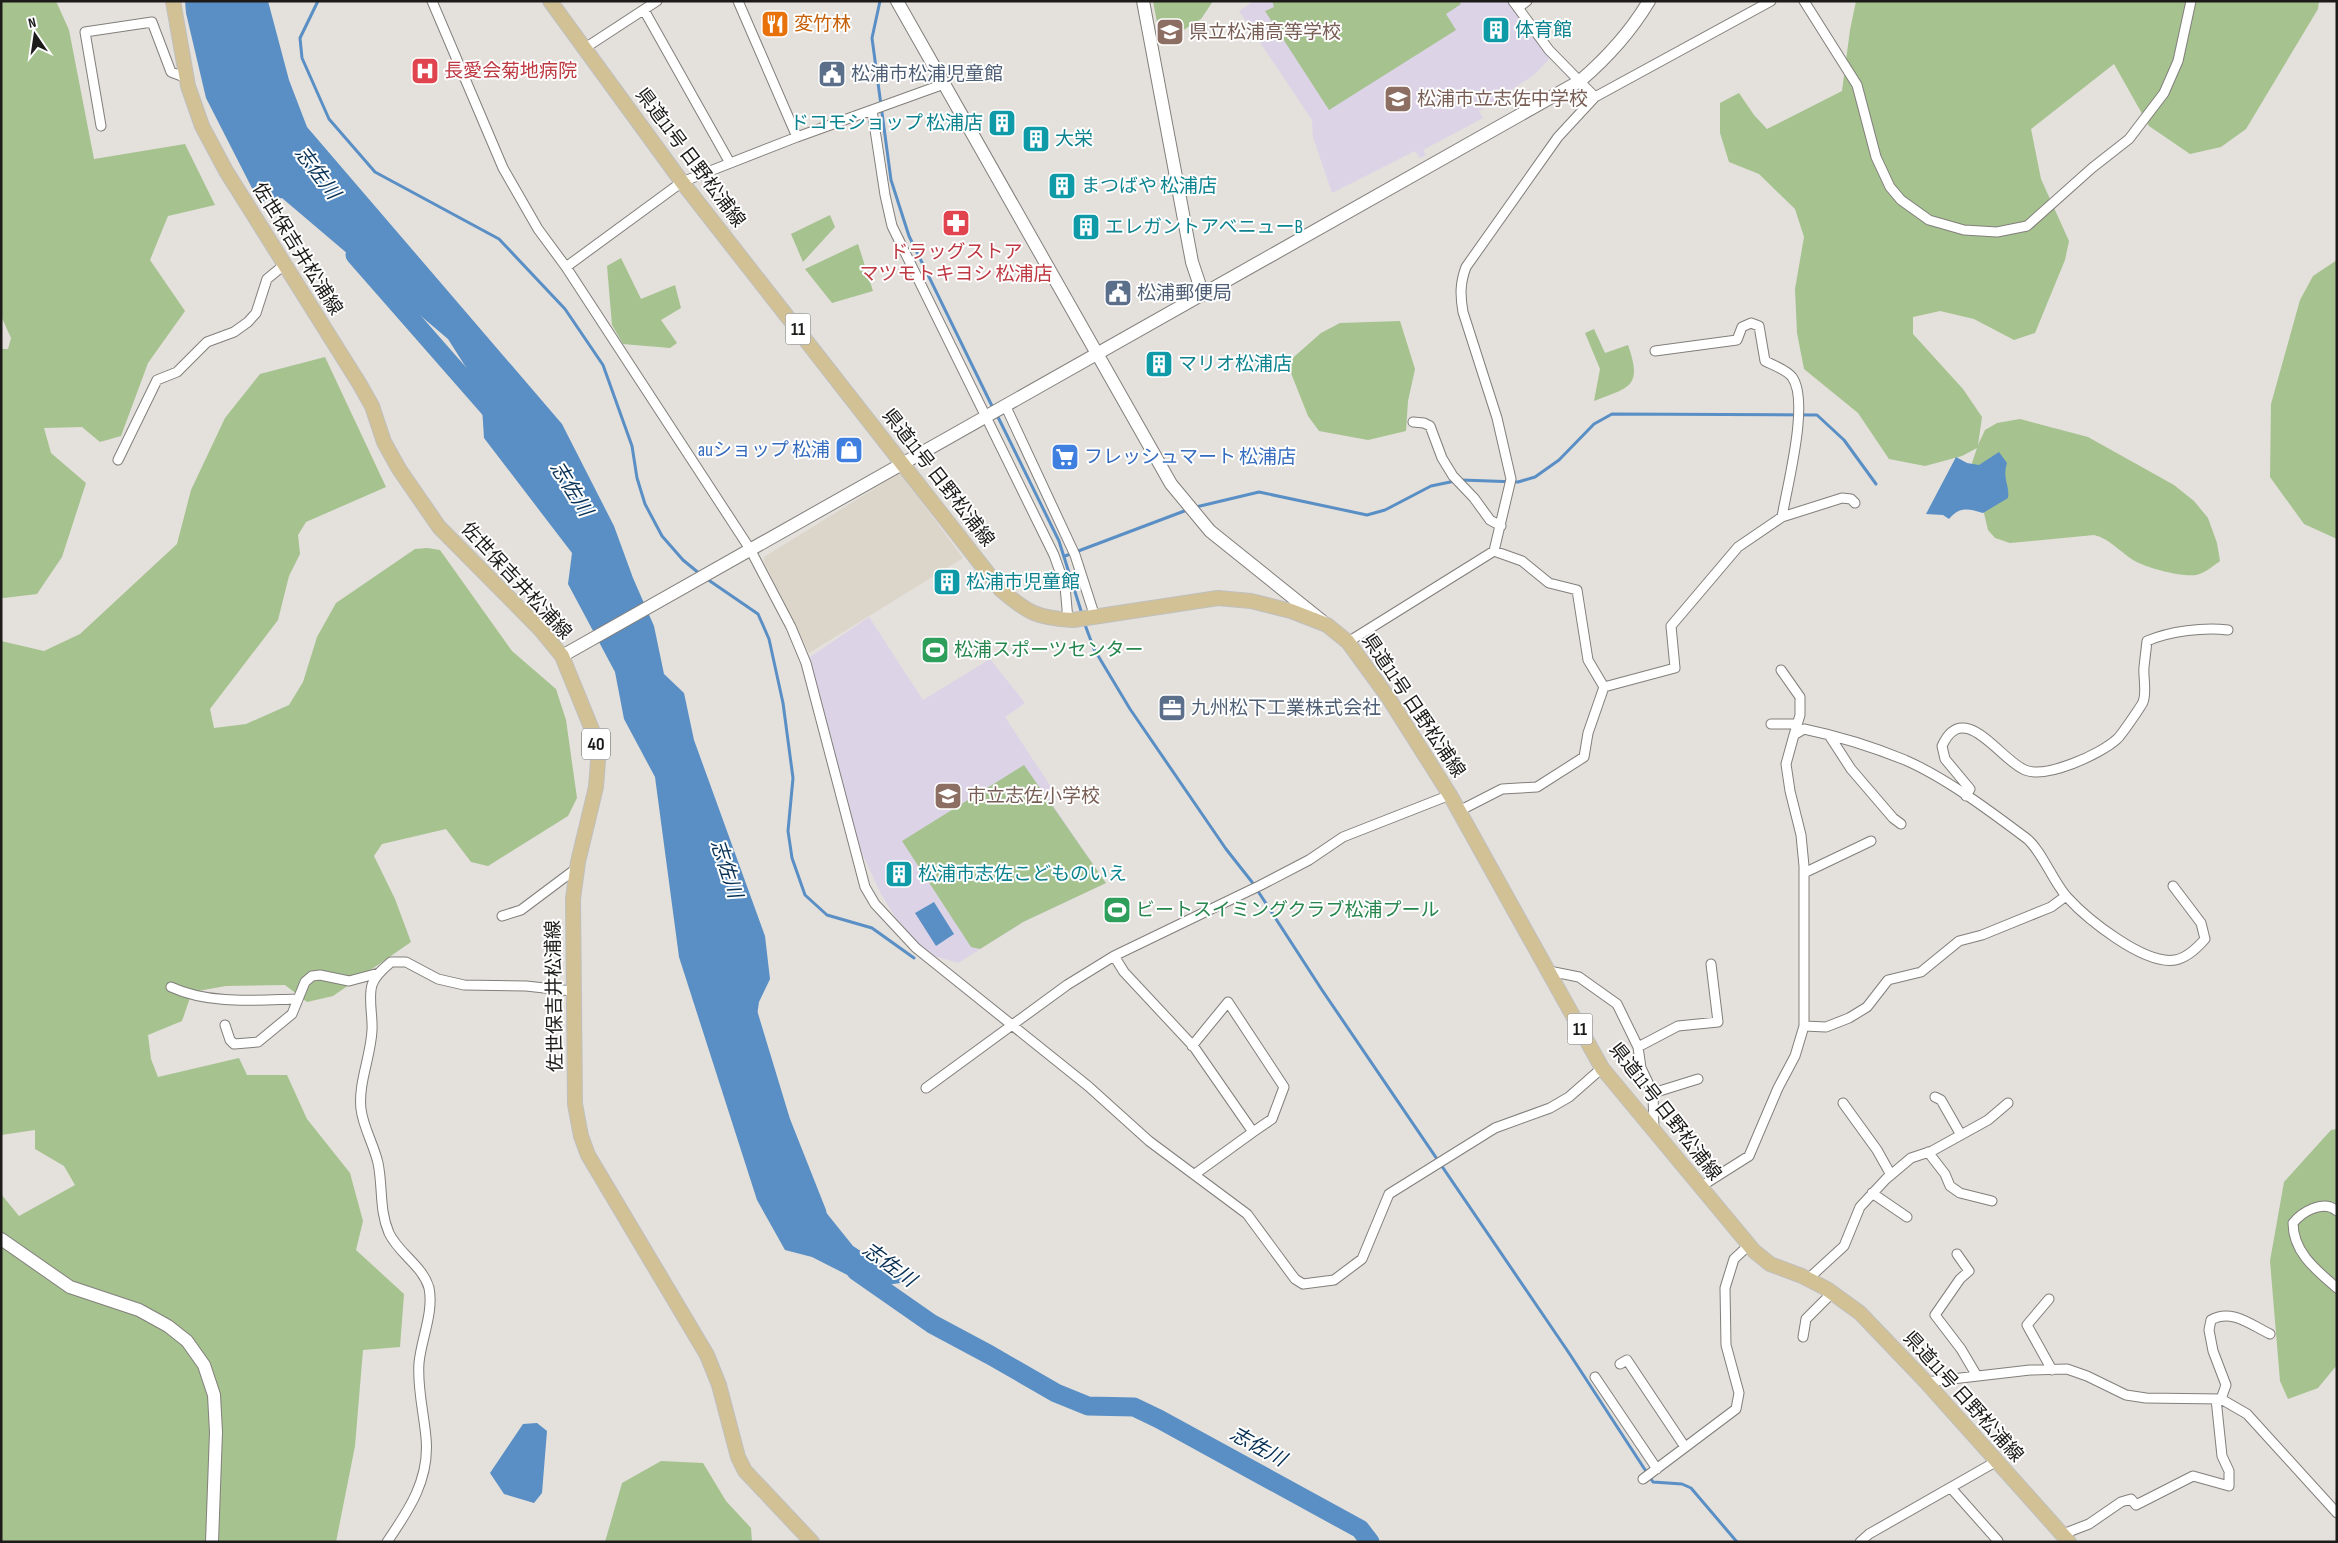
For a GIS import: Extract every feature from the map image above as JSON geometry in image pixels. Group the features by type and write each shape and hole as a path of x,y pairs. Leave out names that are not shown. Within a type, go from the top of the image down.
{"main road":[{"name":"佐世保吉井松浦線","path":"173,1 187,78 202,126 226,171 360,382 372,406 388,449 439,527 540,629 562,656 595,738 598,761 596,787 577,868 573,899 572,991 575,1104 581,1136 588,1155 707,1354 720,1385 738,1457 745,1471 812,1542"},
{"name":"県道11号 日野松浦線","path":"550,1 682,182 1001,590 1024,610 1048,619 1071,620 1218,598 1251,601 1275,607 1327,625 1348,642 1388,697 1450,795 1602,1068 1749,1245 1770,1264 1808,1279 1860,1313 1926,1382 2066,1538"}],"street":[{"path":"432,1 503,168 538,229 566,268 750,549 790,627 806,663 865,887 875,904 916,948 1088,1086 1149,1141 1196,1174 1247,1214 1295,1279 1303,1284 1334,1280 1362,1259 1389,1194 1495,1128 1550,1108 1570,1097 1602,1068"},
{"path":"585,48 658,1"},
{"path":"897,1 1171,484 1210,531 1327,625"},
{"path":"1143,1 1192,262 1203,295"},
{"path":"1527,1 1516,4 1549,50 1596,97"},
{"path":"562,656 1580,81 1606,59 1633,28 1649,1"},
{"path":"1348,642 1494,551 1511,479 1497,418 1463,312 1460,294 1461,280 1466,267 1558,137 1596,97 1771,1"},
{"path":"1804,1 1857,85 1876,157 1890,187 1901,200 1928,220 1964,230 1997,232 2027,226 2092,168 2129,139 2164,93 2178,61 2191,1"},
{"path":"741,2 797,137"},
{"path":"644,10 730,163"},
{"path":"101,126 85,32 152,22 171,72 187,78"},
{"path":"566,268 682,182 869,110 890,105 944,84"},
{"path":"869,110 892,226 988,417 1060,569 1071,620"},
{"path":"118,460 156,380 166,374 177,372 207,342 234,332 248,322 256,313 267,279 284,264"},
{"path":"1655,351 1737,340 1742,327 1751,323 1759,326 1765,361 1791,376 1799,392 1798,422 1782,517"},
{"path":"1004,408 1074,552 1095,617"},
{"path":"1413,422 1424,423 1430,426 1442,458 1459,485 1474,498 1490,520 1501,526"},
{"path":"1604,687 1675,668 1671,626 1738,547 1782,517 1842,498 1851,499 1855,503"},
{"path":"1459,811 1502,790 1536,787 1584,757 1588,733 1604,687 1588,660 1577,590 1549,583 1522,561 1494,551"},
{"path":"1966,796 1970,789 1945,759 1942,746 1947,736 1953,730 1961,727 1984,735 2000,752 2026,770 2038,772 2075,763 2118,739 2143,701 2144,667 2148,641 2159,636 2216,629 2228,630"},
{"path":"1700,1187 1749,1156 1778,1088 1795,1056 1804,1026 1804,873 1801,835 1790,791 1786,764 1800,715 1800,697 1781,670"},
{"path":"1771,724 1797,724"},
{"path":"1794,735 1804,729 1829,735 1906,761 1966,796 2029,839 2066,896 2105,930 2150,957 2176,960 2195,950 2205,938 2201,923 2173,886"},
{"path":"1829,735 1851,769 1901,824"},
{"path":"926,1088 1067,986 1114,956 1261,885 1309,860 1343,837 1450,795"},
{"path":"1804,873 1871,841"},
{"path":"502,916 521,910 577,868"},
{"path":"1804,1026 1826,1027 1849,1018 1866,1006 1888,980 1921,972 1959,941 1982,935 2051,907 2066,896"},
{"path":"1114,956 1124,972 1192,1046 1253,1132"},
{"path":"387,1542 421,1486 426,1461 426,1440 418,1372 420,1345 429,1300 428,1288 421,1272 403,1254 390,1236 382,1214 378,1164 361,1110 372,1032 372,985 379,973 391,962 406,962 438,979 464,985 526,986 572,991"},
{"path":"1638,1047 1678,1026 1718,1022 1711,964"},
{"path":"1548,971 1579,977 1617,1004 1638,1047 1641,1068 1653,1093 1654,1131"},
{"path":"225,1025 230,1040 234,1044 258,1042 292,1014 305,982 312,976 320,974 349,981 379,973"},
{"path":"172,987 194,996 211,998 238,1000 298,999"},
{"path":"1192,1046 1228,1002 1284,1086 1272,1119 1196,1174"},
{"path":"1653,1093 1698,1079"},
{"path":"1935,1097 1941,1100 1961,1135"},
{"path":"1843,1103 1877,1150 1891,1174"},
{"path":"1808,1279 1844,1246 1860,1207 1891,1174 1911,1158 1928,1152 1988,1120 2008,1103"},
{"path":"1928,1152 1945,1174 1950,1186 1960,1193 1992,1201"},
{"path":"1872,1193 1907,1217"},
{"path":"2337,1211 2334,1208 2317,1207 2302,1212 2293,1223 2293,1236 2312,1266 2337,1288"},
{"path":"1,1239 70,1288 139,1310 168,1326 187,1341 204,1365 214,1395 212,1542"},
{"path":"1642,1480 1736,1408 1739,1393 1726,1345 1725,1288 1734,1259 1749,1245"},
{"path":"1957,1254 1969,1271 1960,1278 1935,1315 1961,1349 1977,1376"},
{"path":"1803,1337 1806,1319 1832,1293"},
{"path":"2050,1299 2027,1325 2052,1370"},
{"path":"2066,1538 2121,1502 2131,1499 2136,1506 2193,1476 2229,1486 2229,1471 2222,1456 2219,1399 2226,1385 2213,1351 2209,1330 2211,1320 2219,1315 2241,1318 2270,1334"},
{"path":"1620,1364 1626,1360 1685,1447"},
{"path":"1926,1382 2067,1369 2087,1376 2126,1395 2146,1398 2219,1399 2247,1414 2337,1513"},
{"path":"1594,1377 1655,1470"},
{"path":"1860,1542 1869,1534 1997,1462"},
{"path":"1951,1488 1998,1541"}],"shaded area":[{"name":"松浦市立志佐中学校","path":"1254,1 1507,1 1550,58 1534,75 1479,111 1483,118 1423,150 1426,155 1420,158 1415,151 1332,193 1313,137 1312,120 1239,11"},
{"path":"900,473 963,558 809,653 764,562 764,557"},
{"name":"市立志佐小学校","path":"869,617 923,700 990,659 1025,703 1005,717 1051,787 1052,804 1106,883 1023,922 958,963 934,956 918,943 896,918 882,896 859,847 823,709 810,657"}],"green space":[{"path":"1,1 56,1 69,30 94,159 185,144 215,205 168,216 150,260 185,311 148,363 121,436 100,442 82,427 44,428 51,453 86,483 62,557 37,594 4,598 1,597 1,349 8,349 11,338 1,316"},
{"name":"県立松浦高等学校","path":"1153,1 1213,1 1201,19 1161,44"},
{"path":"1272,1 1459,1 1461,4 1446,14 1456,30 1329,110 1265,11 1274,7"},
{"path":"1856,1 2319,1 2318,9 2246,129 2221,147 2190,154 2149,126 2114,64 2031,129 2041,179 2069,241 2065,260 2035,333 2014,340 1974,319 1940,311 1913,317 1913,334 1963,389 1982,417 1978,445 1985,430 1997,423 2020,419 2088,437 2174,485 2194,501 2208,518 2217,543 2220,561 2206,571 2190,575 2155,569 2133,560 2110,542 2094,535 2010,543 1995,538 1988,530 1972,463 1977,448 1962,456 1925,466 1889,459 1858,413 1804,369 1797,333 1795,289 1804,237 1795,209 1759,174 1729,162 1720,133 1720,103 1739,93 1754,115 1767,129 1842,91"},
{"path":"830,215 835,227 803,262 791,234"},
{"path":"858,244 873,291 832,303 805,269"},
{"path":"621,258 641,299 675,285 681,308 661,320 677,343 670,348 623,344 612,325 607,266"},
{"path":"2337,260 2337,539 2304,524 2270,477 2271,404 2300,300 2313,276"},
{"path":"1400,321 1415,369 1408,401 1406,431 1368,440 1319,431 1308,416 1287,363 1321,333 1340,323"},
{"path":"1594,329 1605,353 1628,345 1634,370 1630,384 1594,401 1600,369 1585,333"},
{"path":"325,357 386,487 306,522 298,535 300,554 289,576 278,620 210,709 214,728 246,724 289,705 303,682 317,637 336,603 415,549 440,550 512,651 556,689 566,720 577,798 568,816 488,866 471,862 446,829 382,844 374,856 395,899 411,942 333,996 307,1002 285,985 226,986 192,992 182,1021 148,1035 151,1059 158,1077 239,1058 247,1075 287,1075 307,1119 350,1173 363,1221 356,1250 404,1294 400,1347 363,1350 355,1446 336,1542 1,1542 1,1194 19,1216 75,1185 64,1166 35,1149 35,1130 1,1135 1,641 44,651 80,634 177,544 191,490 225,418 260,374"},
{"path":"1024,765 1106,883 1023,922 980,949 971,947 902,841"},
{"path":"2337,1129 2337,1365 2318,1388 2288,1399 2280,1381 2270,1261 2284,1182 2331,1130"},
{"path":"661,1461 703,1463 726,1501 751,1528 752,1542 605,1542 622,1483"}],"water":[{"path":"185,1 268,1 289,80 307,127 562,424 614,526 633,578 654,626 664,674 684,693 694,740 765,936 770,979 759,1002 752,1049 767,1100 800,1180 853,1246 908,1282 871,1287 812,1257 785,1250 757,1200 679,957 655,777 624,719 615,672 568,584 572,553 484,438 481,391 448,339 282,198 259,202 206,98 186,13"},
{"path":"1999,452 2007,463 2005,473 2008,498 1983,513 1973,510 1961,510 1949,519 1943,515 1926,514 1956,457 1967,463 1979,465"},
{"path":"934,902 954,934 936,946 915,913"},
{"path":"537,1423 547,1431 542,1493 534,1503 504,1494 490,1473 523,1424"}],"waterway":[{"path":"318,1 300,38 302,58 329,119 375,172 499,239 565,309 603,365 632,446 637,478 645,504 662,536 683,560 700,574"},
{"path":"880,1 872,38 891,180 909,236 993,408"},
{"name":"志佐川","path":"355,255 497,417"},
{"path":"996,413 1059,541 1082,614"},
{"path":"1461,480 1518,482 1535,477 1559,460 1594,424 1612,414 1817,415 1844,440 1876,484"},
{"path":"1196,507 1259,492 1367,515 1385,510 1431,486 1455,481"},
{"path":"1065,556 1187,510"},
{"path":"707,579 758,614 769,639 783,703 793,778 788,831 792,858 805,895 827,915 872,928 914,958"},
{"path":"1084,622 1094,649 1130,709 1226,849 1252,882 1322,990 1569,1353 1653,1482 1682,1484 1691,1488 1737,1542"},
{"name":"志佐川","path":"747,1010 781,1122 817,1213"},
{"name":"志佐川","path":"856,1271 932,1324 1056,1393 1088,1406 1134,1407 1360,1529 1370,1542"}],"place":[{"name":"変竹林","path":"775,24"},
{"name":"体育館","path":"1496,30"},
{"name":"県立松浦高等学校","path":"1170,32"},
{"name":"長愛会菊地病院","path":"425,71"},
{"name":"松浦市松浦児童館","path":"832,74"},
{"name":"松浦市立志佐中学校","path":"1398,99"},
{"name":"ドコモショップ 松浦店","path":"1002,123"},
{"name":"大栄","path":"1036,139"},
{"name":"まつばや 松浦店","path":"1062,186"},
{"name":"ドラッグストア マツモトキヨシ 松浦店","path":"956,223"},
{"name":"エレガントアベニューB","path":"1086,227"},
{"name":"松浦郵便局","path":"1118,293"},
{"name":"マリオ松浦店","path":"1159,364"},
{"name":"auショップ 松浦","path":"849,450"},
{"name":"フレッシュマート 松浦店","path":"1065,457"},
{"name":"松浦市児童館","path":"947,582"},
{"name":"松浦スポーツセンター","path":"935,650"},
{"name":"九州松下工業株式会社","path":"1172,708"},
{"name":"市立志佐小学校","path":"948,796"},
{"name":"松浦市志佐こどものいえ","path":"899,874"},
{"name":"ビートスイミングクラブ松浦プール","path":"1117,910"}]}
